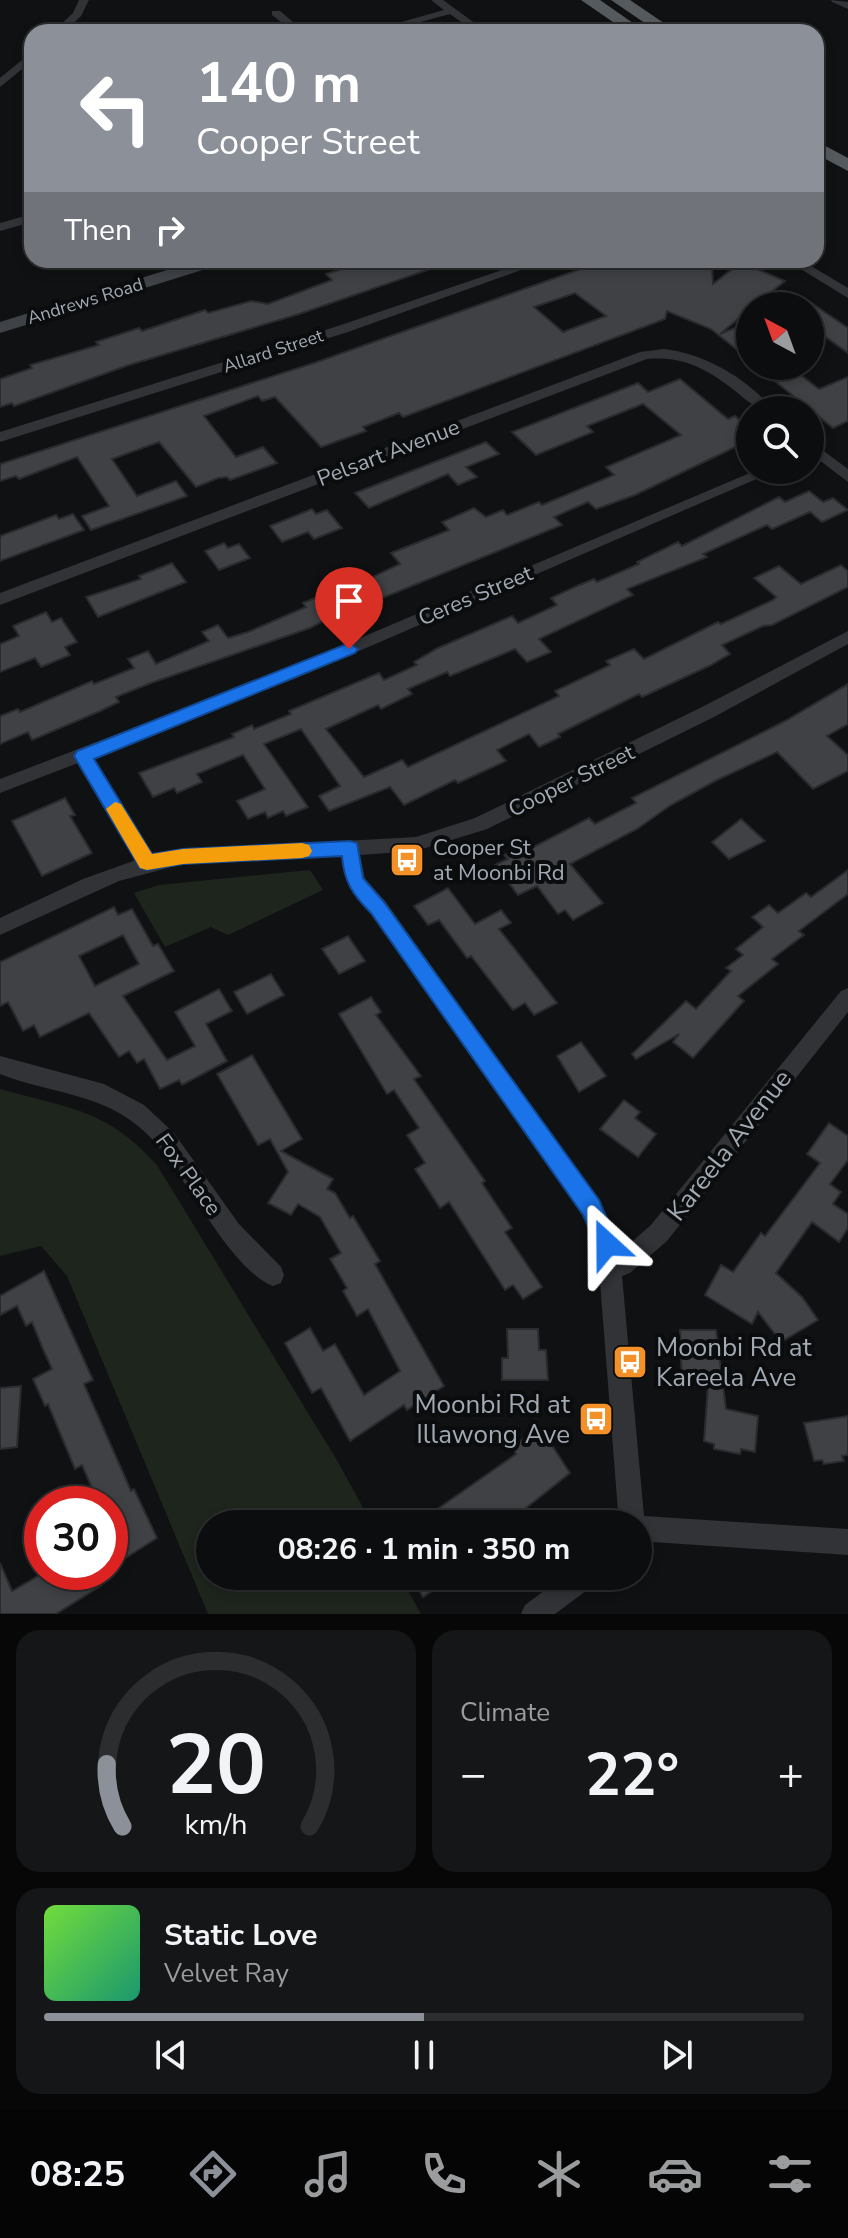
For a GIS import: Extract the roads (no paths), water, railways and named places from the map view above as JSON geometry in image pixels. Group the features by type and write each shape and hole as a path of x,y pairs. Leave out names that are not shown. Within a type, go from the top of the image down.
{"highway":[{"path":"589,0 626,24"},
{"path":"619,0 656,24"},
{"path":"824,140 848,145"},
{"path":"824,142 848,166"}],"main road":[{"name":"Andrews Road","path":"0,328 191,268"}],"street":[{"path":"67,24 85,0"},
{"path":"436,0 470,24"},
{"path":"836,0 848,6"},
{"path":"401,24 451,11"},
{"path":"276,13 290,24"},
{"path":"1,83 24,62"},
{"path":"0,227 24,220"},
{"name":"Allard Street","path":"0,437 343,329 520,268"},
{"path":"805,268 848,294"},
{"name":"Pelsart Avenue","path":"0,599 645,355 676,354 708,364 749,396"},
{"path":"824,459 848,477"},
{"name":"Ceres Street","path":"0,786 293,673 737,484"},
{"name":"Cooper Street","path":"0,927 115,873 147,863 183,857 426,842 481,824 708,712 848,637"},
{"path":"83,756 147,863"},
{"path":"350,848 353,878 359,888 378,907 591,1208 604,1232 610,1269 631,1510"},
{"name":"Kareela Avenue","path":"610,1269 622,1265 659,1233 848,997"},
{"name":"Fox Place","path":"0,1065 101,1093 128,1106 155,1126 189,1167 236,1238 273,1275"},
{"path":"652,1529 848,1542"},
{"path":"534,1614 566,1590"}],"place":[{"name":"Cooper St at Moonbi Rd","path":"407,860"},
{"name":"Moonbi Rd at Kareela Ave","path":"630,1362"},
{"name":"Moonbi Rd at Illawong Ave","path":"596,1419"}]}
